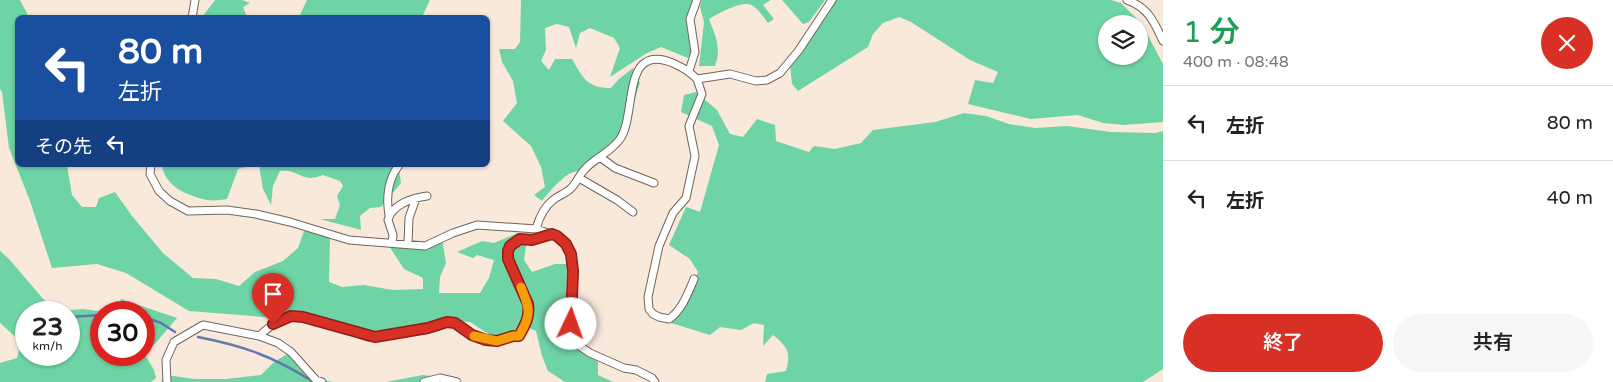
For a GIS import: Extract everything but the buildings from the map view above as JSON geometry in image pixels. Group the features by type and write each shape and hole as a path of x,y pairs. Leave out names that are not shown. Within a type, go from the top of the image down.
{"street":[{"path":"192,15 195,0"},
{"path":"689,71 695,52 690,19 697,0"},
{"path":"698,79 730,74 756,81 767,80 780,73 799,50 832,0"},
{"path":"1127,0 1146,10 1163,42"},
{"path":"536,229 539,216 552,201 570,190 584,169 618,141 624,133 628,121 631,92 635,78 644,63 652,59 678,65 698,79 702,94 689,126 695,156 686,198 673,213 659,246 648,297 649,309 659,317 669,319 674,316 694,279"},
{"path":"600,157 615,168 654,183"},
{"path":"151,167 150,174 159,191 170,201 188,211 227,210 256,214 349,240 425,246 452,233 476,226 536,229 557,236 566,244 571,254 573,271 572,336 578,344 590,353 624,368 636,370 652,378 655,382"},
{"path":"392,243 393,235 388,220 387,204 389,187 398,167"},
{"path":"579,178 617,200 633,212"},
{"path":"389,215 391,211 408,200 427,196"},
{"path":"408,244 409,218 416,198"},
{"path":"259,336 273,324 291,316 303,317 375,337 428,328 447,322 455,323 472,335 486,340 497,341 519,336 528,321 530,312 508,259 508,251 520,239 532,240 552,234"},
{"path":"167,382 166,360 174,342 203,325 259,336 278,343 291,352 316,380 322,382"},
{"path":"424,382 440,378 457,382"}],"green space":[{"path":"0,0 20,0 28,15 15,15 15,163 9,148 2,92 0,89"},
{"path":"215,0 242,0 250,3 243,7 246,15 204,15"},
{"path":"307,0 430,0 423,15 300,15"},
{"path":"521,0 695,0 693,48 688,58 661,47 647,53 610,77 620,48 614,38 590,28 580,33 576,48 569,27 557,24 545,28 546,50 541,61 549,70 555,59 572,59 583,77 596,86 611,88 633,68 640,83 623,128 603,158 591,168 565,177 542,201 534,195 545,187 541,167 531,146 503,121 517,103 513,81 502,62 499,49 515,49 520,42"},
{"path":"702,0 771,0 763,5 774,19 768,23 756,8 751,5 742,4 709,19 718,47 717,59 715,66 699,66 704,22 700,7"},
{"path":"782,0 825,0 809,22 803,24"},
{"path":"833,0 1111,0 1121,3 1133,15 1098,15 1098,65 1148,65 1148,36 1163,64 1163,122 1124,125 1103,123 1078,115 1031,119 968,104 975,80 993,83 998,72 970,60 911,22 899,17 883,23 873,34 868,47 798,91 792,84 790,65"},
{"path":"696,92 717,110 730,134 743,137 757,119 775,125 776,141 809,152 814,146 835,149 861,143 873,130 935,122 964,113 986,116 1009,124 1035,128 1067,126 1111,132 1156,133 1163,131 1163,369 1143,382 765,382 767,374 786,371 788,355 782,343 773,335 763,346 764,325 754,323 741,330 720,327 710,335 671,323 684,305 698,272 690,259 669,245 686,207 700,212 719,145 712,126 681,112 684,95"},
{"path":"17,167 67,167 72,195 82,207 96,207 99,198 115,192 163,253 193,278 216,279 239,286 255,272 283,261 298,248 304,231 330,237 329,282 342,287 364,285 393,290 423,289 423,278 404,269 389,246 413,244 442,238 446,263 440,277 439,293 480,293 489,278 494,260 477,255 473,258 457,252 482,241 494,243 518,233 527,239 524,260 532,272 555,264 567,264 566,300 570,335 578,348 598,362 598,375 613,382 565,382 548,371 536,331 525,326 493,337 470,322 454,321 439,331 376,335 348,332 312,317 302,320 189,311 126,273 97,264 52,268"},
{"path":"163,167 246,167 238,169 227,199 212,200 192,196 178,189 167,179"},
{"path":"259,167 400,167 401,183 381,207 370,208 360,216 361,230 320,219 335,219 340,205 337,196 343,186 340,181 323,175 310,178 292,172 280,171 273,186 271,205 263,189"},
{"path":"0,251 45,301 15,301 15,337 0,323"},
{"path":"80,309 83,309 90,310 90,366 152,366 156,378 151,382 0,382 0,363 15,359 15,366 80,366"},
{"path":"155,311 177,318 155,344"},
{"path":"287,354 303,364 320,379 332,382 161,382 166,375 195,379 226,379 261,375 274,362"},
{"path":"423,375 448,378 456,382 386,382"}],"waterway":[{"path":"80,316 90,316"},
{"path":"155,321 175,332"},
{"path":"198,337 244,348 270,358 312,381"}],"slow traffic":[{"path":"474,336 497,341 519,336 528,321 530,312 521,287"}],"route":[{"path":"273,324 291,316 303,317 375,337 428,328 447,322 455,323 472,335 486,340 497,341 519,336 528,321 530,312 508,259 508,251 510,246 520,239 532,240 552,234 566,244 571,254 573,271 571,324"}]}
